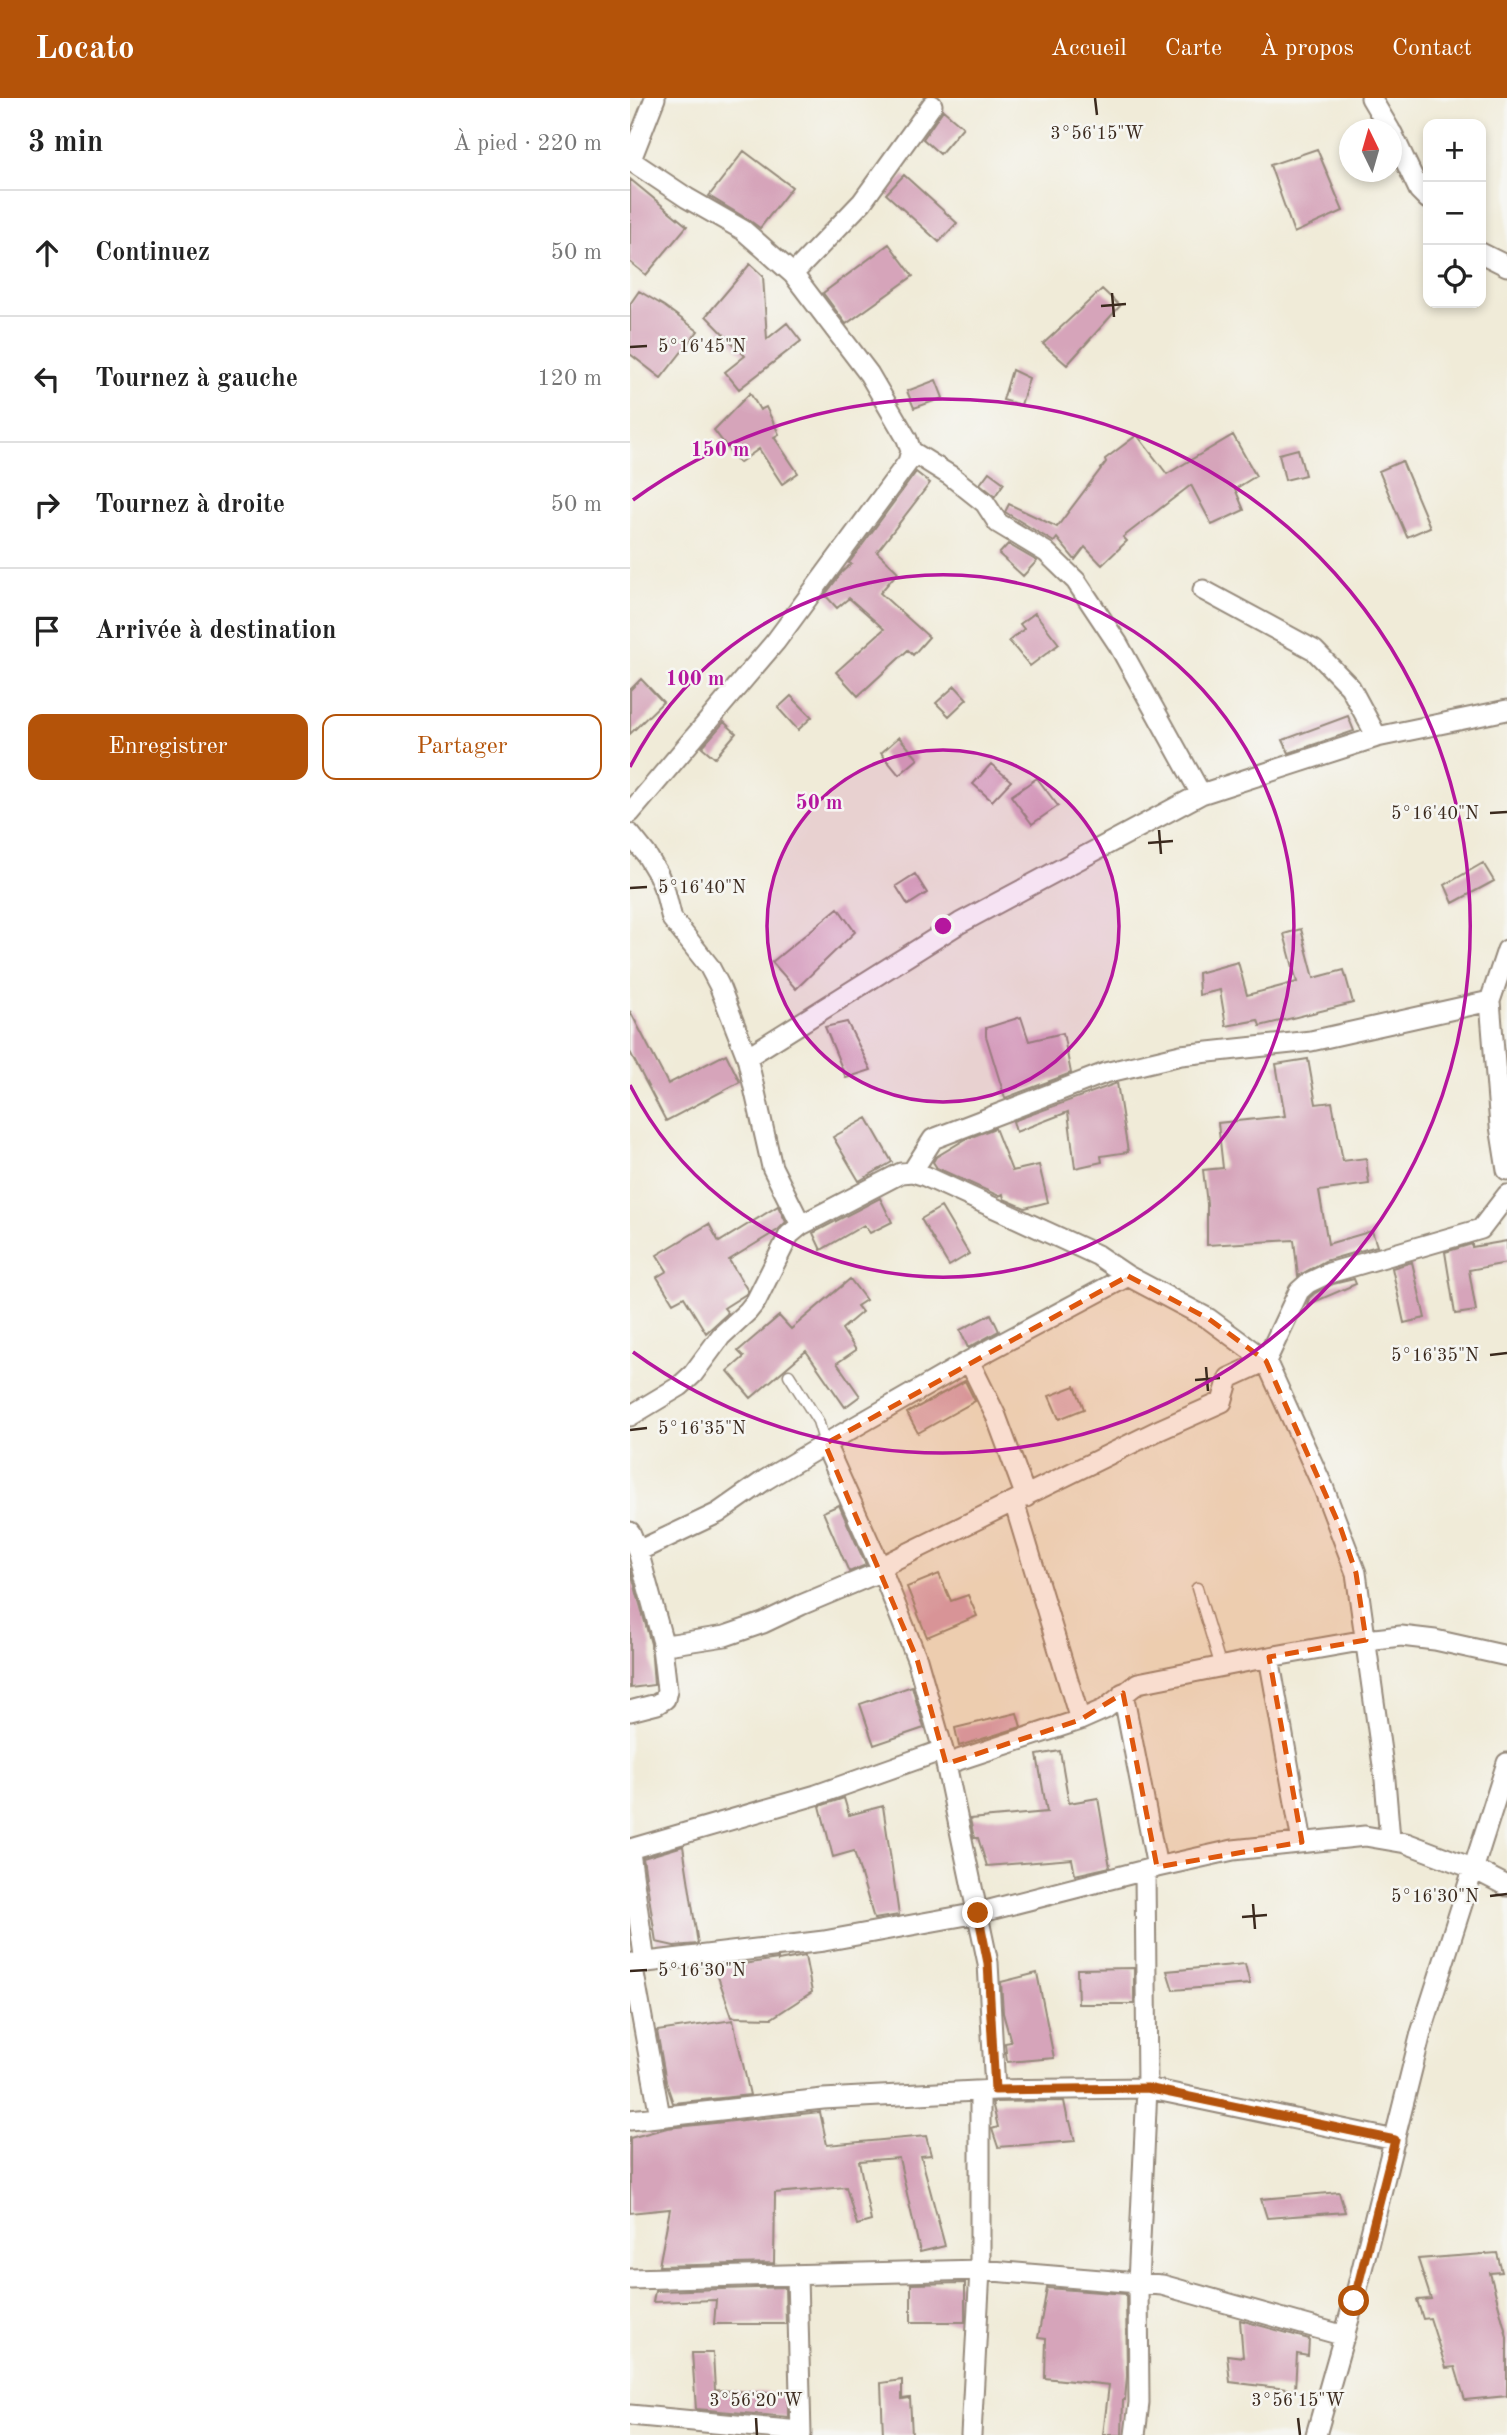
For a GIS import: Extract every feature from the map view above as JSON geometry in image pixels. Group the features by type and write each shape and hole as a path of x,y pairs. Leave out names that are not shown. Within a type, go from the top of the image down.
{"street":[{"path":"630,813 776,641 908,461 911,451 907,439 869,374 793,274 743,230 630,161 655,98"},
{"path":"1371,98 1384,119"},
{"path":"793,274 862,202 932,105"},
{"path":"1402,154 1423,194"},
{"path":"1486,256 1507,266"},
{"path":"911,451 951,476 985,503 998,523 1045,552 1076,581 1118,644 1202,794"},
{"path":"1203,590 1314,650 1350,687 1377,737"},
{"path":"747,1057 960,923 1202,794 1377,737 1507,710"},
{"path":"630,834 658,873 672,919 709,966 719,985 747,1057 772,1167 801,1224"},
{"path":"1507,950 1490,1001 1500,1126 1507,1170"},
{"path":"912,1172 933,1139 1105,1073 1181,1055 1311,1041 1490,1001"},
{"path":"630,1416 661,1398 693,1374 722,1336 748,1311 789,1235 801,1224 901,1173 912,1172 1097,1255 1128,1276 1209,1319 1266,1361 1341,1529 1356,1573 1385,1780 1390,1839"},
{"path":"630,1532 638,1550 665,1643 726,1636 763,1623 882,1571 888,1563 1157,1431 1222,1402 1229,1378 1266,1361 1299,1291 1308,1283 1351,1266 1481,1229 1507,1195"},
{"path":"638,1550 718,1513 765,1479 825,1444 1128,1276"},
{"path":"970,1362 996,1416 1080,1720"},
{"path":"825,1444 882,1571 917,1660 945,1757 988,1963 987,2091 971,2435"},
{"path":"660,2116 636,1963 630,1850 1080,1720 1105,1709 1138,1683 1269,1657 1401,1636 1435,1640 1507,1656"},
{"path":"630,1711 657,1704 664,1699 667,1689 662,1647 665,1643"},
{"path":"1269,1657 1302,1842"},
{"path":"1123,1693 1151,1869 1147,2088 1138,2283 1139,2403 1135,2435"},
{"path":"1316,2435 1345,2336 1421,2033 1507,1763"},
{"path":"636,1963 824,1941 978,1913 1233,1850 1365,1836 1390,1839 1472,1868 1507,1886"},
{"path":"630,2120 823,2099 987,2091 1147,2088 1395,2140"},
{"path":"630,2279 980,2270 1162,2285 1345,2336"},
{"path":"630,2415 801,2433 797,2276"}],"lane":[{"path":"789,1375 818,1422 825,1444"},
{"path":"1197,1588 1221,1667"}],"highlighted area":[{"path":"1128,1276 1209,1319 1266,1361 1341,1529 1356,1573 1366,1640 1269,1657 1302,1842 1157,1867 1123,1693 1080,1720 946,1764 917,1659 825,1444"}],"building":[{"path":"943,110 963,127 940,154 923,139"},
{"path":"1317,149 1343,211 1294,233 1270,165"},
{"path":"744,151 792,187 760,228 709,196"},
{"path":"904,175 957,223 939,242 886,194"},
{"path":"630,179 687,226 646,275 630,262"},
{"path":"889,244 913,276 846,324 823,293"},
{"path":"750,264 763,276 767,339 787,323 801,341 739,389 725,372 745,356 706,316"},
{"path":"1102,289 1120,306 1067,365 1043,344"},
{"path":"639,291 698,331 661,378 630,354 630,304"},
{"path":"1012,370 1029,378 1021,405 1003,400"},
{"path":"936,380 943,398 914,408 907,391"},
{"path":"750,393 760,410 766,407 779,434 774,437 798,473 782,484 759,449 739,463 714,430"},
{"path":"1137,435 1167,474 1233,435 1256,476 1235,489 1244,510 1212,525 1191,485 1123,537 1127,541 1102,565 1085,547 1075,560 1057,538 1054,542 1005,512 1009,504 1057,527 1106,462 1105,459"},
{"path":"1298,449 1305,475 1285,480 1279,454"},
{"path":"1402,461 1430,527 1407,537 1379,471"},
{"path":"916,472 930,483 877,552 898,572 880,593 929,637 913,655 908,650 858,696 836,672 884,629 849,598 837,608 825,595 851,564 849,563"},
{"path":"989,472 1004,483 995,496 980,484"},
{"path":"1008,544 1037,561 1023,576 999,554"},
{"path":"1035,613 1059,644 1030,666 1009,641 1024,629 1020,624"},
{"path":"641,679 663,702 630,734 630,690"},
{"path":"955,686 967,699 949,716 936,703"},
{"path":"791,696 812,717 798,730 778,708"},
{"path":"1348,716 1354,731 1289,753 1283,740"},
{"path":"724,722 736,733 715,758 702,747"},
{"path":"899,737 918,759 899,775 881,753"},
{"path":"991,764 1011,781 992,801 973,784"},
{"path":"1037,778 1058,806 1032,824 1011,796"},
{"path":"1483,863 1494,881 1453,903 1445,885"},
{"path":"915,874 927,893 908,905 896,886"},
{"path":"838,908 855,932 796,989 772,962"},
{"path":"1301,929 1314,978 1344,970 1353,1003 1260,1026 1258,1020 1226,1026 1220,990 1199,995 1198,973 1238,962 1247,995 1297,982 1284,934"},
{"path":"630,1011 668,1084 726,1054 740,1082 666,1121 630,1052"},
{"path":"1021,1017 1029,1041 1063,1033 1071,1073 1005,1098 986,1028"},
{"path":"847,1022 871,1070 846,1078 825,1027"},
{"path":"1308,1059 1316,1104 1332,1102 1343,1161 1366,1158 1369,1184 1319,1191 1328,1244 1372,1231 1377,1246 1325,1261 1298,1276 1294,1240 1207,1245 1207,1204 1203,1170 1223,1168 1218,1123 1285,1116 1276,1064"},
{"path":"1117,1083 1128,1152 1101,1156 1102,1162 1075,1168 1068,1112 1016,1132 1013,1121"},
{"path":"867,1118 892,1162 859,1181 833,1137"},
{"path":"995,1128 1012,1171 1039,1165 1048,1202 1025,1208 1004,1199 1003,1194 999,1196 937,1168 933,1162 936,1157 966,1139"},
{"path":"880,1198 892,1222 870,1233 864,1225 821,1250 813,1233"},
{"path":"778,1206 786,1222 778,1230 729,1260 748,1291 724,1308 728,1313 706,1333 684,1297 673,1303 657,1277 667,1271 657,1255 709,1224 719,1242"},
{"path":"941,1207 969,1254 949,1266 921,1219"},
{"path":"1507,1241 1507,1263 1469,1270 1476,1311 1455,1314 1445,1252 1472,1244 1472,1247"},
{"path":"1412,1262 1425,1318 1404,1323 1392,1268"},
{"path":"850,1279 866,1300 857,1306 862,1312 842,1329 856,1350 837,1363 860,1396 845,1407 806,1351 751,1398 728,1371 744,1357 738,1351 779,1316 791,1329"},
{"path":"1354,1279 1356,1284 1307,1305 1309,1298 1315,1293 1333,1284"},
{"path":"991,1314 999,1331 968,1348 960,1330"},
{"path":"965,1381 975,1401 918,1433 907,1413"},
{"path":"1075,1386 1084,1409 1059,1419 1049,1396"},
{"path":"839,1505 866,1565 849,1572 823,1512"},
{"path":"630,1568 651,1644 654,1685 630,1688"},
{"path":"939,1574 951,1601 968,1595 977,1616 927,1637 907,1587"},
{"path":"912,1686 924,1728 874,1745 860,1704"},
{"path":"1017,1713 1021,1727 959,1746 955,1728"},
{"path":"1060,1751 1069,1803 1098,1798 1110,1867 1075,1875 1072,1859 987,1866 978,1838 974,1838 970,1819 1047,1812 1037,1755"},
{"path":"844,1798 849,1815 883,1806 899,1915 874,1919 854,1851 833,1857 820,1806"},
{"path":"683,1846 698,1944 674,1946 656,1942 643,1858"},
{"path":"805,1956 812,1992 772,2018 732,2017 715,1968"},
{"path":"1245,1964 1250,1984 1173,1990 1167,1971"},
{"path":"1134,1968 1134,2004 1078,2004 1077,1969"},
{"path":"1037,1973 1054,2058 1007,2062 1005,2043 1011,2042 1003,2013 1001,1982"},
{"path":"733,2020 750,2095 673,2103 666,2082 657,2031"},
{"path":"1064,2101 1075,2141 998,2147 992,2129 998,2127 992,2102"},
{"path":"820,2112 827,2145 926,2136 931,2155 921,2156 945,2246 920,2252 899,2158 859,2161 871,2221 857,2225 846,2187 775,2193 774,2263 659,2266 670,2209 630,2213 630,2138 667,2128"},
{"path":"1339,2192 1345,2212 1267,2218 1261,2199"},
{"path":"1497,2253 1502,2272 1490,2273 1507,2337 1507,2396 1465,2400 1455,2367 1446,2368 1430,2318 1423,2319 1417,2300 1431,2299 1418,2259"},
{"path":"965,2283 965,2322 911,2322 911,2284"},
{"path":"785,2287 786,2324 714,2324 716,2300 653,2302 655,2291"},
{"path":"1047,2288 1126,2294 1127,2376 1122,2435 1103,2435 1109,2385 1045,2378 1046,2339 1038,2338"},
{"path":"1240,2320 1309,2339 1308,2356 1297,2354 1295,2390 1230,2382 1227,2355 1243,2357"},
{"path":"692,2353 713,2353 715,2390 788,2394 788,2417 696,2409"},
{"path":"902,2380 902,2399 910,2398 912,2435 883,2435 881,2383"}],"route":[{"path":"978,1913 988,1963 995,2090 1147,2088 1395,2140 1354,2301"}]}
